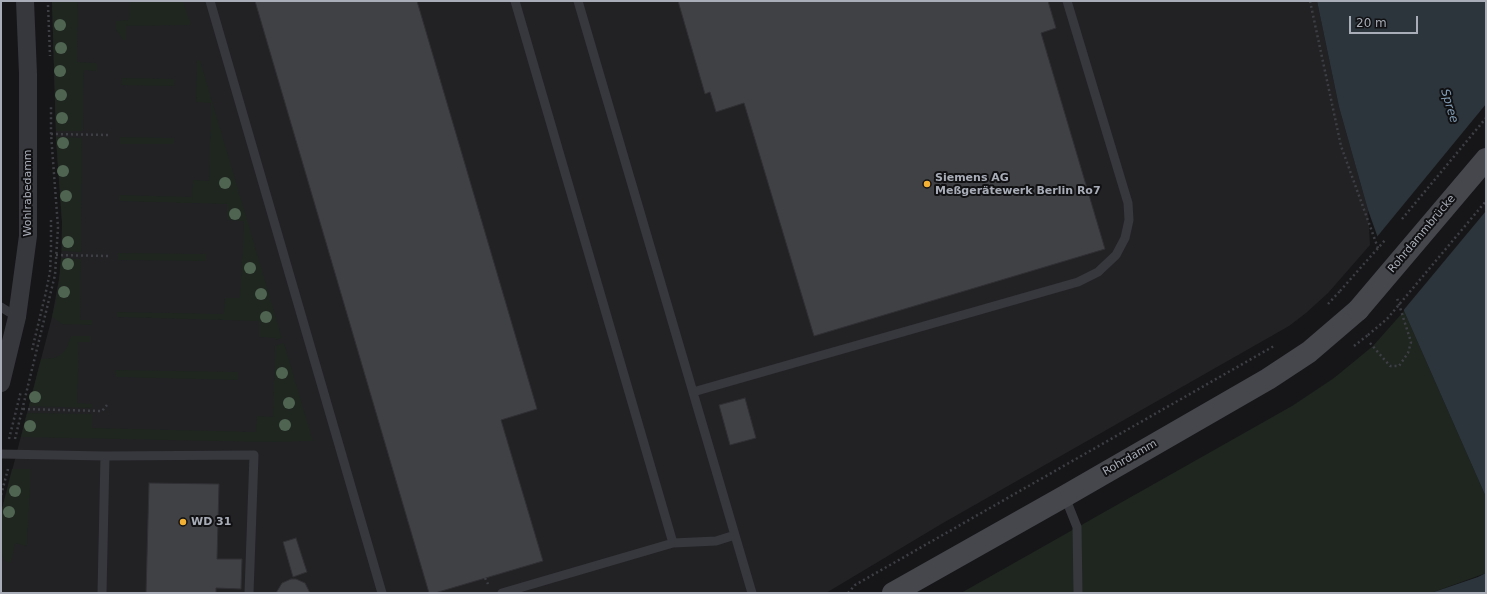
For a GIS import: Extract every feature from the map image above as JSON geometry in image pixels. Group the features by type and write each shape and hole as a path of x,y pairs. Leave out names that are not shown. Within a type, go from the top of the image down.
{"main road":[{"name":"Rohrdammbrücke","path":"1358,310 1486,159"},
{"name":"Rohrdamm","path":"894,593 1268,379 1309,352 1358,310"}],"street":[{"name":"Wohlrabedamm","path":"1,383 17,317 28,231 28,74 25,1"}],"lane":[{"path":"210,1 382,593"},
{"path":"515,1 673,543"},
{"path":"578,1 752,593"},
{"path":"693,392 1078,282 1098,272 1116,255 1125,238 1129,220 1128,203 1067,1"},
{"path":"1,307 17,317"},
{"path":"1,454 106,456 254,455 249,593"},
{"path":"102,593 106,456"},
{"path":"1065,496 1077,527 1078,593"},
{"path":"502,593 673,543 716,541 735,536"}],"path":[{"path":"1310,1 1341,146 1381,256"},
{"path":"1401,221 1486,118"},
{"path":"51,134 109,135"},
{"path":"1368,335 1387,319 1486,201"},
{"path":"1324,307 1386,239"},
{"path":"56,255 108,256"},
{"path":"1370,343 1390,366 1399,366 1408,353 1411,342 1394,292"},
{"path":"848,593 862,581 1280,342"},
{"path":"23,409 102,410 107,405"}],"shaded area":[{"path":"52,1 1317,1 1339,107 1368,210 1370,245 1328,293 1289,326 943,523 826,593 1,593 1,513 52,317 61,268 62,222 56,140"},
{"path":"52,1 78,1 77,62 97,63 97,71 84,70 83,131 56,131"},
{"path":"130,1 183,1 191,25 126,26 126,40 123,40 116,30 116,21 129,20"},
{"path":"200,60 282,338 275,340 275,338 259,337 259,321 117,317 117,312 224,314 225,298 240,298 244,221 227,220 227,204 119,201 119,195 192,197 193,180 209,181 211,103 196,102 197,61"},
{"path":"122,78 175,79 174,86 121,85"},
{"path":"56,137 82,138 81,252 62,251 62,222"},
{"path":"120,137 174,138 174,144 120,144"},
{"path":"118,253 206,254 206,261 118,260"},
{"path":"61,258 81,259 80,320 92,320 92,325 62,324 52,317 58,292"},
{"path":"1404,311 1486,497 1486,573 1431,593 961,593 1292,406 1334,378 1373,346"},
{"path":"71,336 91,336 91,342 79,342 77,403 92,404 92,408 29,406 41,359 54,358 60,355 66,349"},
{"path":"284,343 313,441 269,442 21,437 27,413 92,414 92,428 256,432 257,416 273,417 275,346"},
{"path":"115,370 238,372 238,380 116,377"},
{"path":"12,469 31,469 27,546 15,543 11,563 5,561 1,554 1,513"}],"water":[{"name":"Spree","path":"1317,1 1486,1 1486,497 1404,311 1368,210 1339,107"},
{"path":"1486,573 1486,593 1431,593 1478,577"}],"pier":[{"path":"1486,104 1486,211 1402,312 1376,238"}],"building":[{"path":"255,1 417,1 537,409 501,420 543,561 435,593 429,593"},
{"name":"Siemens AG Meßgerätewerk Berlin Ro7","path":"678,1 1048,1 1056,28 1041,33 1105,249 814,336 744,103 716,112 710,92 705,94"},
{"path":"745,398 756,438 730,445 719,405"},
{"name":"WD 31","path":"149,483 219,484 217,559 242,559 241,589 216,588 216,593 146,593"},
{"path":"296,538 307,572 293,577 283,542"},
{"path":"291,579 296,579 305,583 310,593 276,593 282,583"}],"place":[{"name":"Siemens AG Meßgerätewerk Berlin Ro7","path":"927,184"},
{"name":"WD 31","path":"183,522"}]}
